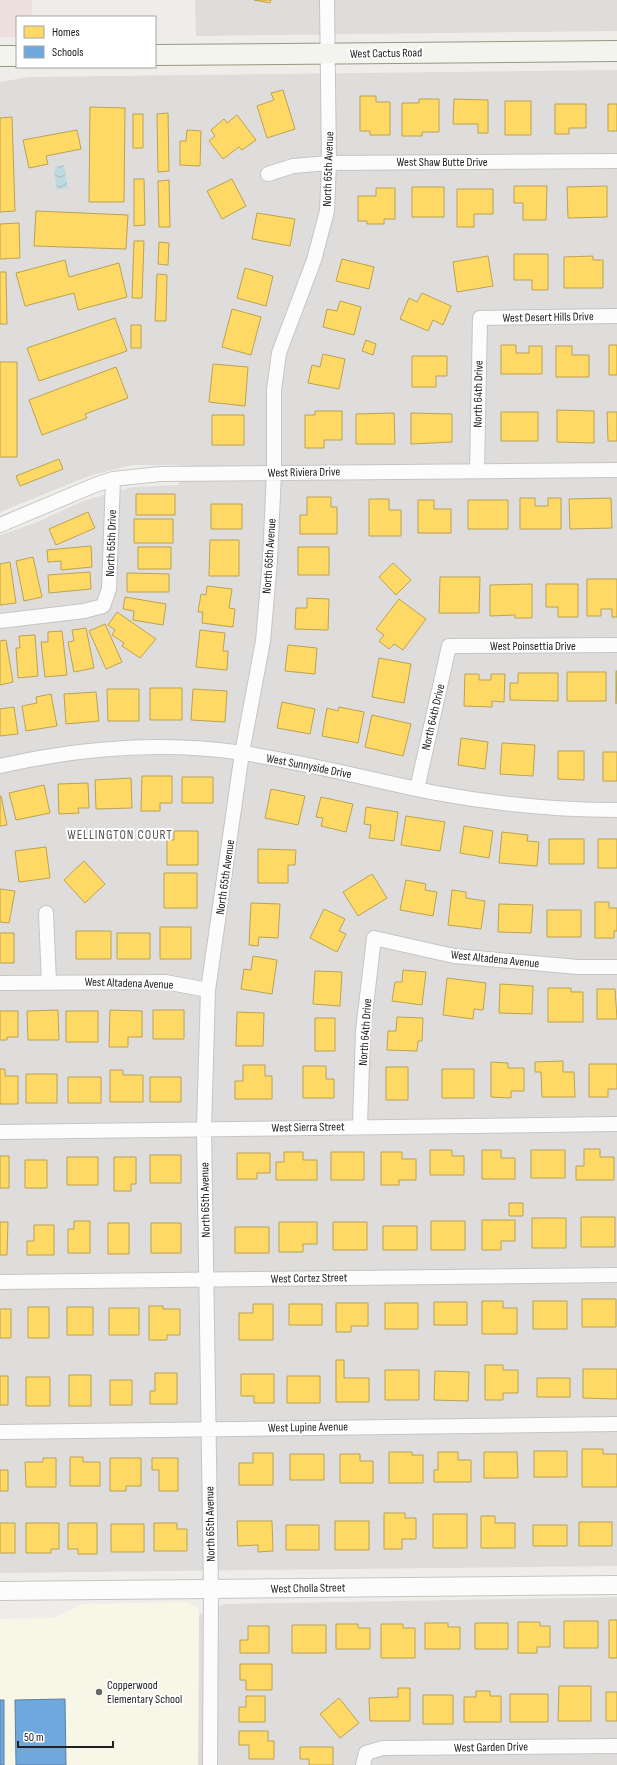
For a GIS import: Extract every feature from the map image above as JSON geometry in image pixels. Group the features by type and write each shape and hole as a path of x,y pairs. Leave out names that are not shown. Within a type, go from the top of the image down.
{"main road":[{"name":"West Cactus Road","path":"156,55 617,51"},
{"path":"0,56 16,56"}],"street":[{"name":"North 65th Avenue","path":"210,1765 211,1589 204,1128 208,990 242,753 263,641 270,560 274,472 274,390 279,353 314,260 327,211 329,163 327,0"},
{"name":"West Shaw Butte Drive","path":"268,174 293,166 329,163 617,161"},
{"name":"West Desert Hills Drive","path":"480,318 617,316"},
{"name":"North 64th Drive","path":"477,470 480,318"},
{"name":"West Riviera Drive","path":"0,525 95,485 113,479 180,473 617,470"},
{"name":"North 65th Drive","path":"0,621 84,611 103,606 109,589 113,479"},
{"name":"West Poinsettia Drive","path":"449,646 617,645"},
{"name":"North 64th Drive","path":"417,789 449,646"},
{"name":"West Sunnyside Drive","path":"0,766 76,752 142,748 193,749 242,753 417,789 497,802 548,808 617,810"},
{"path":"46,913 49,982"},
{"name":"North 64th Drive","path":"360,1126 363,1031 374,938"},
{"name":"West Altadena Avenue","path":"374,938 454,956 578,967 617,967"},
{"name":"West Altadena Avenue","path":"0,983 165,982 208,990"},
{"name":"West Sierra Street","path":"0,1132 204,1128 617,1124"},
{"name":"West Cortez Street","path":"0,1282 617,1274"},
{"name":"West Lupine Avenue","path":"0,1432 209,1428 617,1424"},
{"name":"West Cholla Street","path":"0,1591 617,1585"},
{"name":"West Garden Drive","path":"364,1759 383,1748 617,1746"}],"shaded area":[{"path":"0,0 32,0 32,16 16,16 16,37 0,37"},
{"path":"195,0 617,0 617,31 196,36"},
{"path":"617,70 617,1566 0,1573 0,535 35,523 83,501 132,487 179,485 182,465 132,465 89,476 0,512 0,82 29,77"},
{"path":"617,1597 617,1765 198,1765 199,1615 225,1604"},
{"name":"Copperwood Elementary School","path":"188,1602 198,1609 199,1615 198,1765 0,1765 0,1619 55,1618 81,1604"}],"water":[{"path":"64,165 68,188 57,190 54,170 56,169 55,167"}],"building: Homes":[{"path":"254,0 271,0 270,3"},
{"path":"283,90 295,129 267,138 257,106 274,100 271,93"},
{"path":"360,96 376,96 376,102 390,102 390,135 370,135 370,131 360,131"},
{"path":"419,99 439,99 439,132 422,132 422,136 402,136 402,103 419,103"},
{"path":"454,99 488,100 488,133 478,133 478,124 453,124"},
{"path":"505,101 531,101 531,135 505,135"},
{"path":"555,104 586,104 586,128 569,128 569,134 555,134"},
{"path":"608,104 617,104 617,131 608,131"},
{"path":"90,107 125,108 124,202 89,202"},
{"path":"168,113 169,171 158,172 157,114"},
{"path":"133,114 143,114 143,148 133,148"},
{"path":"237,115 256,140 242,150 239,147 223,159 209,141 215,136 211,130 224,119 227,123"},
{"path":"12,117 15,211 0,212 0,118"},
{"path":"77,130 81,149 46,156 48,164 29,168 23,140"},
{"path":"187,130 201,131 200,166 180,165 180,141 186,141"},
{"path":"134,179 144,179 145,225 134,226"},
{"path":"232,179 246,206 222,219 207,191"},
{"path":"169,180 170,227 159,227 158,181"},
{"path":"514,186 547,186 546,220 523,220 523,203 514,203"},
{"path":"607,186 607,217 568,218 567,187"},
{"path":"412,187 444,187 444,217 412,217"},
{"path":"376,188 395,188 395,219 384,219 384,224 367,224 367,221 358,221 358,196 376,196"},
{"path":"457,189 493,189 493,214 474,214 474,227 457,227"},
{"path":"36,211 128,215 126,249 34,246"},
{"path":"257,213 295,219 290,246 252,239"},
{"path":"19,223 20,258 0,259 0,224"},
{"path":"134,241 144,241 142,298 132,298"},
{"path":"159,242 169,243 168,265 158,264"},
{"path":"514,254 548,254 548,290 532,290 532,280 514,280"},
{"path":"488,256 493,286 457,292 453,262"},
{"path":"593,256 593,260 603,260 603,288 564,288 564,257"},
{"path":"342,259 374,267 369,289 336,281"},
{"path":"65,260 69,277 119,263 127,297 78,310 74,293 25,306 16,273"},
{"path":"245,268 273,276 266,306 237,298"},
{"path":"0,272 6,272 7,324 0,324"},
{"path":"157,274 167,275 166,321 155,321"},
{"path":"422,293 451,306 443,325 433,320 428,331 400,319 409,298 417,302"},
{"path":"340,301 361,307 354,335 323,327 327,309 337,311"},
{"path":"232,309 261,317 251,355 222,347"},
{"path":"115,318 127,351 39,381 27,348"},
{"path":"131,325 141,325 141,348 131,348"},
{"path":"366,340 376,344 373,355 362,351"},
{"path":"501,345 516,345 516,353 529,353 529,346 542,346 542,374 501,374"},
{"path":"609,345 617,345 617,375 609,375"},
{"path":"556,346 572,346 572,355 589,355 589,377 556,377"},
{"path":"323,354 345,359 339,389 308,383 312,365 320,367"},
{"path":"412,356 447,356 447,376 436,376 436,387 412,387"},
{"path":"0,362 17,362 17,457 0,457"},
{"path":"213,364 248,367 245,406 209,402"},
{"path":"116,367 128,398 85,414 87,418 42,435 29,400"},
{"path":"557,410 594,411 594,443 557,442"},
{"path":"315,411 342,411 342,440 324,440 324,448 305,448 305,415 315,415"},
{"path":"501,412 538,412 538,441 501,441"},
{"path":"607,412 617,412 617,441 608,441"},
{"path":"394,413 395,444 356,444 356,414"},
{"path":"411,413 452,414 452,442 411,444"},
{"path":"212,415 244,415 244,445 212,445"},
{"path":"59,459 63,469 20,486 16,476"},
{"path":"136,494 175,494 175,515 136,515"},
{"path":"307,497 331,497 331,507 337,507 337,534 300,534 300,515 307,515"},
{"path":"520,498 535,498 535,506 548,506 548,498 561,498 561,529 520,529"},
{"path":"611,498 612,528 570,529 569,499"},
{"path":"369,499 389,499 389,510 401,510 401,536 369,536"},
{"path":"418,500 434,500 434,509 451,509 451,533 418,533"},
{"path":"468,500 508,500 508,529 468,529"},
{"path":"211,504 242,504 242,529 211,529"},
{"path":"88,512 95,528 56,545 49,529"},
{"path":"134,519 173,519 173,543 134,543"},
{"path":"210,540 239,540 239,576 209,576"},
{"path":"91,546 92,567 61,570 61,561 48,562 47,550"},
{"path":"138,547 171,547 171,569 138,569"},
{"path":"298,547 329,547 329,575 298,575"},
{"path":"33,557 42,597 24,601 16,561"},
{"path":"10,562 16,603 0,605 0,564"},
{"path":"393,563 411,580 396,595 379,577"},
{"path":"90,572 91,589 49,593 48,575"},
{"path":"127,573 169,574 169,592 127,592"},
{"path":"440,577 480,577 479,613 439,613"},
{"path":"587,579 617,579 617,617 612,617 612,609 601,609 601,616 587,616"},
{"path":"532,584 532,618 515,618 515,615 490,616 490,585"},
{"path":"546,584 578,584 578,617 558,617 558,607 546,607"},
{"path":"207,586 232,589 229,608 235,609 233,627 202,623 203,612 198,612 201,594 206,595"},
{"path":"125,597 166,604 163,625 133,620 134,611 123,609"},
{"path":"307,598 329,599 328,630 295,629 296,608 307,608"},
{"path":"399,599 426,619 403,650 394,644 389,649 379,641 384,635 376,629"},
{"path":"117,612 156,639 140,658 122,646 124,643 112,635 115,630 108,625"},
{"path":"105,624 122,662 106,669 89,631"},
{"path":"86,628 94,668 74,672 68,642 74,641 72,630"},
{"path":"200,630 225,633 223,651 228,651 227,670 196,667"},
{"path":"62,631 67,675 45,677 41,642 48,642 48,632"},
{"path":"35,635 38,676 18,678 16,648 20,648 19,636"},
{"path":"6,640 13,682 0,685 0,641"},
{"path":"288,645 317,648 315,674 285,671"},
{"path":"379,658 411,664 404,703 372,697"},
{"path":"616,671 617,671 616,704"},
{"path":"567,672 606,672 606,701 567,701"},
{"path":"518,673 558,673 558,701 510,700 510,683 518,683"},
{"path":"465,674 479,674 479,680 491,680 491,674 505,674 504,702 492,701 492,707 464,706"},
{"path":"150,688 182,688 182,720 150,720"},
{"path":"107,689 139,689 139,721 108,721"},
{"path":"193,689 227,691 225,722 191,720"},
{"path":"96,692 99,721 66,724 64,694"},
{"path":"51,694 57,726 26,731 22,706 37,703 36,697"},
{"path":"282,702 315,709 310,734 277,728"},
{"path":"14,707 18,734 0,736 0,709"},
{"path":"339,707 364,712 358,743 322,736 327,708 338,711"},
{"path":"372,715 411,724 403,756 365,747"},
{"path":"461,738 488,742 485,769 458,765"},
{"path":"502,743 535,745 533,776 500,774"},
{"path":"558,751 584,751 584,780 558,779"},
{"path":"603,752 617,752 617,781 603,781"},
{"path":"142,776 172,776 172,803 160,803 160,811 141,811"},
{"path":"182,777 213,777 213,803 182,803"},
{"path":"131,778 132,808 96,809 95,780"},
{"path":"88,783 89,808 78,808 79,813 59,814 58,784"},
{"path":"44,785 50,813 16,820 9,793"},
{"path":"271,789 305,796 298,825 265,818"},
{"path":"0,796 7,825 0,826"},
{"path":"321,797 353,804 346,832 321,826 323,818 316,817"},
{"path":"366,807 398,812 394,841 369,838 371,825 364,824"},
{"path":"406,816 445,822 440,851 401,845"},
{"path":"464,826 493,831 489,858 460,853"},
{"path":"174,831 198,831 198,865 167,865 167,840 174,840"},
{"path":"502,832 528,835 527,841 539,842 537,866 499,863"},
{"path":"549,839 584,839 584,864 549,864"},
{"path":"598,839 617,839 617,868 598,868"},
{"path":"46,847 50,878 19,882 15,851"},
{"path":"258,849 296,850 295,865 288,865 288,883 258,883"},
{"path":"84,861 105,884 85,903 64,880"},
{"path":"164,873 197,873 197,908 164,908"},
{"path":"372,874 387,898 358,916 343,892"},
{"path":"406,880 426,884 425,890 437,892 433,916 400,910"},
{"path":"0,889 15,891 9,923 0,922"},
{"path":"452,890 466,892 466,898 485,901 481,929 448,925"},
{"path":"595,902 609,902 609,908 617,908 617,931 614,931 614,938 595,938"},
{"path":"251,903 280,904 278,938 259,937 258,946 249,945"},
{"path":"499,904 533,905 531,933 498,932"},
{"path":"324,909 345,919 339,931 346,934 337,952 310,938"},
{"path":"547,910 581,910 581,937 547,937"},
{"path":"160,927 191,927 191,959 160,959"},
{"path":"76,931 111,931 111,959 76,959"},
{"path":"0,933 14,933 14,963 0,963"},
{"path":"117,933 150,933 150,959 117,959"},
{"path":"253,956 277,960 272,994 241,989 244,969 251,970"},
{"path":"403,970 426,972 422,1005 392,1001 395,982 402,982"},
{"path":"315,971 342,972 340,1006 313,1004"},
{"path":"447,978 486,983 483,1010 474,1009 473,1019 443,1015"},
{"path":"500,984 533,986 532,1014 499,1013"},
{"path":"548,988 571,988 571,992 583,992 583,1022 548,1022"},
{"path":"597,989 615,989 617,1019 597,1019"},
{"path":"58,1010 59,1040 28,1040 27,1011"},
{"path":"110,1010 142,1011 142,1037 128,1037 128,1047 109,1047"},
{"path":"153,1010 184,1010 184,1039 153,1039"},
{"path":"0,1011 18,1011 18,1037 7,1037 7,1040 0,1040"},
{"path":"66,1011 98,1011 98,1042 66,1042"},
{"path":"237,1012 264,1013 263,1046 236,1046"},
{"path":"397,1017 423,1018 422,1041 418,1041 417,1051 387,1050 388,1031 396,1031"},
{"path":"315,1018 335,1018 335,1051 315,1051"},
{"path":"563,1061 563,1072 574,1072 575,1097 542,1097 541,1072 535,1072 535,1062"},
{"path":"491,1062 508,1063 508,1068 524,1068 524,1091 511,1091 511,1098 491,1097"},
{"path":"589,1064 617,1064 617,1089 608,1089 608,1097 589,1097"},
{"path":"243,1065 265,1065 265,1076 272,1076 272,1099 235,1099 235,1081 243,1081"},
{"path":"303,1066 326,1066 326,1079 334,1079 334,1098 303,1098"},
{"path":"386,1067 408,1067 408,1100 386,1100"},
{"path":"0,1069 5,1069 5,1076 18,1076 18,1104 0,1104"},
{"path":"442,1069 474,1069 474,1098 442,1098"},
{"path":"110,1070 123,1070 123,1075 143,1075 143,1102 110,1102"},
{"path":"26,1074 57,1074 57,1103 26,1103"},
{"path":"68,1077 101,1077 101,1103 68,1103"},
{"path":"150,1077 181,1077 181,1102 150,1102"},
{"path":"584,1149 600,1149 600,1157 614,1157 614,1180 576,1180 576,1166 584,1166"},
{"path":"430,1150 452,1150 452,1156 464,1156 464,1175 430,1175"},
{"path":"482,1150 501,1150 501,1158 515,1158 515,1179 482,1179"},
{"path":"531,1150 565,1150 565,1178 531,1178"},
{"path":"284,1152 303,1152 303,1160 317,1160 317,1180 276,1180 276,1162 284,1162"},
{"path":"331,1152 364,1152 364,1180 331,1180"},
{"path":"381,1152 402,1152 402,1159 416,1159 416,1180 399,1180 399,1185 381,1185"},
{"path":"237,1153 270,1153 270,1173 257,1173 257,1179 237,1179"},
{"path":"150,1155 181,1155 181,1183 150,1183"},
{"path":"0,1156 9,1156 9,1188 0,1188"},
{"path":"67,1157 98,1157 98,1185 67,1185"},
{"path":"114,1157 136,1157 136,1184 131,1184 131,1191 114,1191"},
{"path":"25,1160 47,1160 47,1188 25,1188"},
{"path":"509,1203 523,1203 523,1216 509,1216"},
{"path":"581,1217 615,1217 615,1247 581,1247"},
{"path":"532,1218 566,1218 566,1248 532,1248"},
{"path":"482,1220 515,1220 515,1241 501,1241 501,1250 482,1250"},
{"path":"74,1221 90,1221 90,1253 68,1253 68,1229 74,1229"},
{"path":"431,1221 465,1221 465,1250 431,1250"},
{"path":"0,1222 8,1222 7,1255 0,1255"},
{"path":"279,1222 317,1222 317,1244 303,1244 303,1252 279,1252"},
{"path":"333,1222 367,1222 367,1250 333,1250"},
{"path":"108,1223 129,1223 129,1254 108,1254"},
{"path":"151,1223 181,1223 181,1253 151,1253"},
{"path":"34,1225 54,1225 54,1255 27,1255 27,1241 34,1241"},
{"path":"383,1226 417,1226 417,1250 383,1250"},
{"path":"235,1227 269,1227 269,1253 235,1253"},
{"path":"582,1299 616,1299 616,1327 582,1327"},
{"path":"482,1301 503,1301 503,1308 517,1308 517,1334 482,1334"},
{"path":"533,1301 567,1301 567,1329 533,1329"},
{"path":"434,1302 467,1302 467,1325 434,1325"},
{"path":"336,1303 368,1303 368,1326 351,1326 351,1332 336,1332"},
{"path":"385,1303 418,1303 418,1329 385,1329"},
{"path":"253,1304 273,1304 273,1340 239,1340 239,1313 253,1313"},
{"path":"289,1304 322,1304 322,1325 289,1325"},
{"path":"149,1306 163,1306 163,1309 180,1309 180,1335 167,1335 167,1340 149,1340"},
{"path":"28,1307 49,1307 49,1338 28,1338"},
{"path":"67,1307 93,1307 93,1335 67,1335"},
{"path":"109,1308 139,1308 139,1335 109,1335"},
{"path":"0,1309 11,1309 11,1338 0,1338"},
{"path":"336,1360 344,1360 344,1378 369,1378 369,1402 336,1402"},
{"path":"485,1365 503,1365 503,1370 518,1370 518,1393 503,1393 503,1400 485,1400"},
{"path":"583,1369 617,1369 617,1399 583,1398"},
{"path":"385,1370 419,1370 419,1400 385,1400"},
{"path":"435,1371 469,1372 468,1401 434,1400"},
{"path":"155,1373 177,1373 177,1404 150,1404 150,1391 155,1391"},
{"path":"241,1374 274,1374 274,1403 254,1403 254,1396 241,1396"},
{"path":"69,1375 91,1375 91,1406 69,1406"},
{"path":"0,1376 8,1376 8,1405 0,1405"},
{"path":"287,1376 320,1376 320,1403 287,1403"},
{"path":"26,1377 50,1377 50,1406 26,1406"},
{"path":"537,1378 570,1378 570,1397 537,1397"},
{"path":"110,1380 132,1380 132,1405 110,1405"},
{"path":"582,1449 603,1449 603,1454 617,1454 617,1487 582,1487"},
{"path":"534,1451 567,1451 567,1477 534,1477"},
{"path":"389,1452 412,1452 412,1455 423,1455 423,1483 389,1483"},
{"path":"438,1452 458,1452 458,1460 471,1460 471,1482 434,1482 434,1470 438,1470"},
{"path":"484,1452 517,1452 518,1478 484,1478"},
{"path":"253,1453 273,1453 273,1485 239,1485 239,1463 253,1463"},
{"path":"290,1454 324,1454 324,1480 290,1480"},
{"path":"340,1454 360,1454 360,1461 373,1461 373,1483 340,1483"},
{"path":"70,1457 83,1457 83,1462 100,1462 100,1486 70,1486"},
{"path":"43,1458 56,1458 56,1487 26,1487 25,1462 43,1462"},
{"path":"110,1458 141,1458 141,1486 126,1486 126,1491 110,1491"},
{"path":"152,1458 178,1458 178,1491 159,1491 159,1470 152,1470"},
{"path":"0,1470 8,1470 8,1491 0,1491"},
{"path":"384,1513 405,1513 405,1518 416,1518 416,1539 402,1539 402,1549 384,1549"},
{"path":"433,1514 467,1514 467,1548 433,1548"},
{"path":"481,1516 495,1516 495,1523 515,1523 515,1548 481,1548"},
{"path":"237,1521 272,1521 273,1551 258,1552 258,1545 238,1546"},
{"path":"335,1521 369,1521 369,1550 335,1550"},
{"path":"579,1522 612,1522 612,1546 579,1546"},
{"path":"0,1523 15,1523 15,1553 0,1553"},
{"path":"26,1523 59,1523 59,1549 51,1549 51,1553 26,1553"},
{"path":"68,1523 97,1523 97,1554 78,1554 78,1549 68,1549"},
{"path":"154,1523 177,1523 177,1529 187,1529 187,1551 154,1551"},
{"path":"111,1524 144,1524 144,1552 111,1552"},
{"path":"286,1525 319,1525 319,1550 286,1550"},
{"path":"533,1525 567,1525 567,1546 533,1546"},
{"path":"609,1620 617,1620 617,1658 609,1658"},
{"path":"564,1621 598,1621 598,1648 564,1648"},
{"path":"518,1622 540,1622 540,1626 550,1626 550,1647 537,1647 537,1653 518,1653"},
{"path":"425,1623 448,1623 448,1627 460,1627 460,1649 425,1649"},
{"path":"475,1623 508,1623 508,1649 475,1649"},
{"path":"336,1624 358,1624 358,1628 370,1628 370,1649 336,1649"},
{"path":"381,1624 403,1624 403,1628 415,1628 415,1658 381,1658"},
{"path":"292,1625 326,1625 326,1653 292,1653"},
{"path":"248,1626 269,1626 269,1653 240,1653 240,1640 248,1640"},
{"path":"240,1664 272,1664 272,1690 246,1690 246,1680 240,1680"},
{"path":"559,1686 591,1686 591,1721 558,1721"},
{"path":"398,1688 410,1688 410,1721 370,1721 369,1698 398,1697"},
{"path":"476,1691 490,1691 490,1696 501,1696 501,1722 464,1722 464,1697 476,1697"},
{"path":"606,1692 617,1692 617,1721 606,1721"},
{"path":"510,1694 548,1694 548,1722 510,1722"},
{"path":"423,1695 453,1695 453,1724 423,1724"},
{"path":"246,1696 265,1696 265,1722 239,1722 239,1707 246,1707"},
{"path":"339,1698 359,1723 340,1738 320,1714"},
{"path":"239,1731 268,1731 268,1741 274,1741 274,1759 249,1759 249,1745 239,1745"},
{"path":"300,1747 333,1747 333,1765 309,1765 309,1759 300,1759"}],"building: Schools":[{"path":"65,1699 66,1765 16,1765 15,1700"},
{"path":"0,1700 4,1700 4,1765 0,1765"}],"place":[{"name":"Copperwood Elementary School","path":"99,1692"}],"district":[{"name":"WELLINGTON COURT","path":"120,834"}]}
